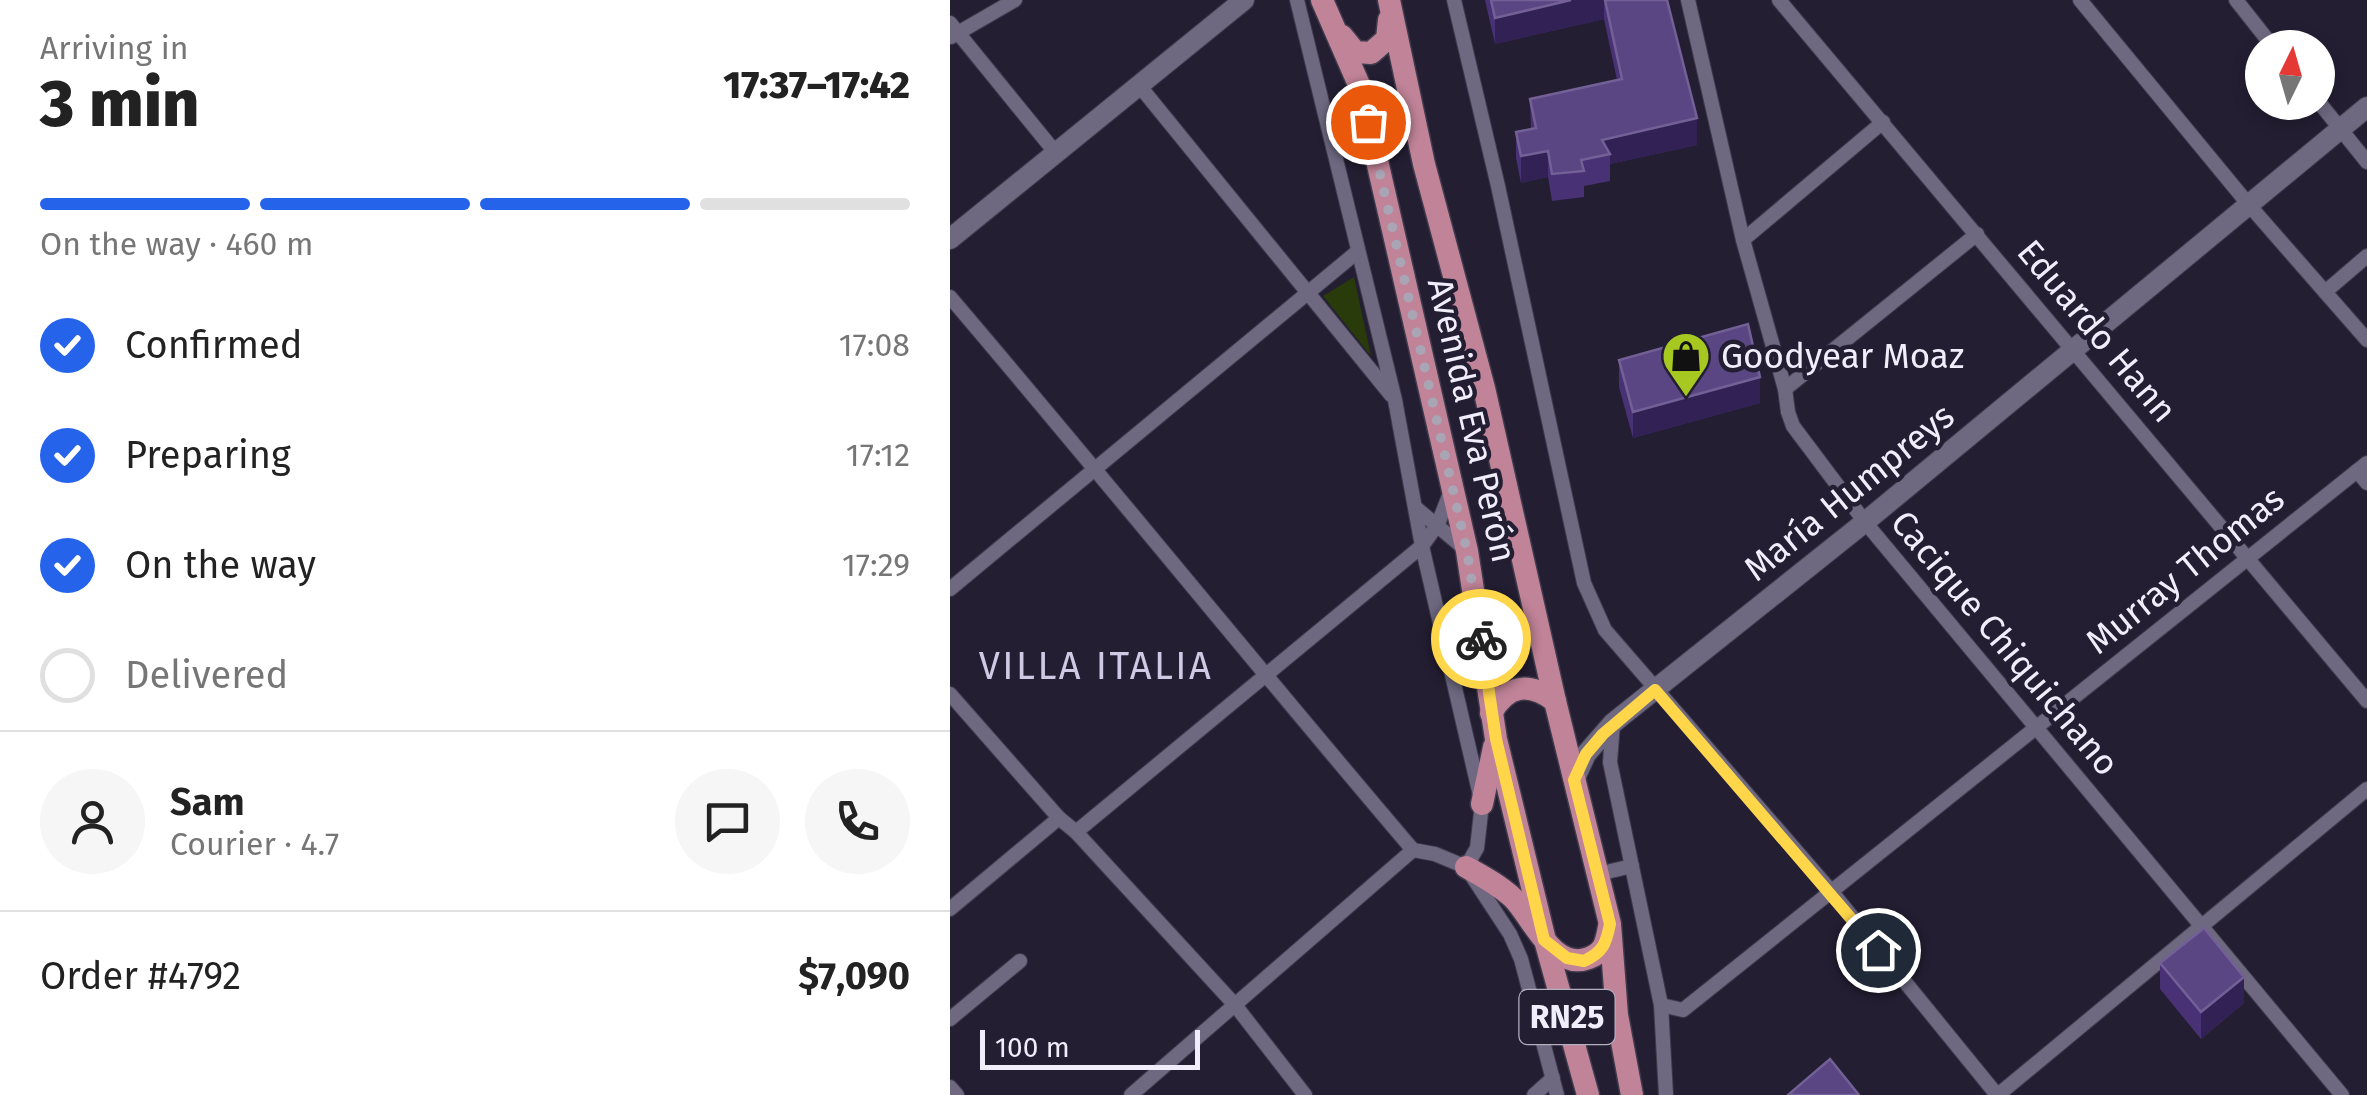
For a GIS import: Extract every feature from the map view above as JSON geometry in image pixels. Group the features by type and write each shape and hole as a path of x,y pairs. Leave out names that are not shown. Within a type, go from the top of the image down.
{"main road":[{"name":"Avenida Eva Perón","path":"1322,0 1360,87 1467,551 1496,739 1544,940 1588,1095"},
{"name":"Avenida Eva Perón","path":"1389,2 1424,164 1484,388 1610,924 1617,1015 1632,1095"},
{"path":"1337,29 1355,52 1376,50 1387,38 1389,2"},
{"path":"1491,713 1511,691 1526,688 1541,691 1558,711"},
{"path":"1482,804 1496,739"},
{"path":"1466,867 1510,895 1544,940 1567,958 1584,961 1605,946 1610,924"}],"street":[{"path":"1014,0 952,31 1054,152"},
{"path":"950,238 1244,0"},
{"name":"Avenida Eva Perón","path":"1297,0 1395,400 1422,546 1482,804 1477,848 1466,867"},
{"path":"1454,0 1584,582 1605,630 1998,1095 2367,789"},
{"name":"Cacique Chiquichano","path":"1688,0 1743,240 1793,426 1865,522 2342,1095"},
{"name":"Eduardo Hann","path":"1780,0 2367,702"},
{"path":"2080,0 2249,205 2367,340"},
{"path":"2236,0 2260,30"},
{"path":"1138,84 1395,400"},
{"name":"María Humpreys","path":"1574,780 1586,754 1608,728 1865,522 2367,107"},
{"path":"2333,120 2367,162"},
{"path":"1743,240 1883,122"},
{"path":"1785,389 1977,234"},
{"path":"950,589 1357,252"},
{"path":"2326,292 2367,256"},
{"path":"950,297 1413,850 1466,867 1510,934 1521,960 1557,1095"},
{"name":"Murray Thomas","path":"1661,1006 1683,1010 2246,556 2364,472"},
{"path":"1076,832 1422,546 1438,524 1452,487"},
{"path":"1416,508 1467,551"},
{"path":"950,694 1059,818 1235,1005 1297,1092"},
{"path":"1558,711 1570,731 1580,736 1608,728 1610,762 1661,1006 1666,1095"},
{"path":"950,909 1059,818"},
{"path":"1130,1095 1413,850"},
{"path":"1598,874 1632,866"},
{"path":"950,1019 1020,961"},
{"path":"1534,1095 1553,1078"},
{"path":"950,1088 957,1095"}],"green space":[{"path":"1354,277 1371,356 1323,296"}],"building":[{"path":"1491,0 1571,0 1495,18"},
{"path":"1605,0 1667,0 1697,118 1602,140 1610,154 1581,160 1584,171 1552,174 1548,151 1521,156 1516,132 1536,128 1530,99 1622,79"},
{"path":"1748,324 1760,377 1633,412 1619,360"},
{"path":"2204,928 2244,977 2201,1012 2160,963"},
{"path":"1830,1059 1859,1095 1788,1095"}],"way so far":[{"path":"1368,122 1467,551 1481,639"}],"place":[{"name":"Goodyear Moaz","path":"1686,398"}],"district":[{"name":"VILLA ITALIA","path":"1096,666"}],"route":[{"path":"1481,639 1496,739 1544,940 1557,953 1584,961 1599,954 1610,924 1574,780 1586,754 1603,734 1655,690 1878,950"}]}
